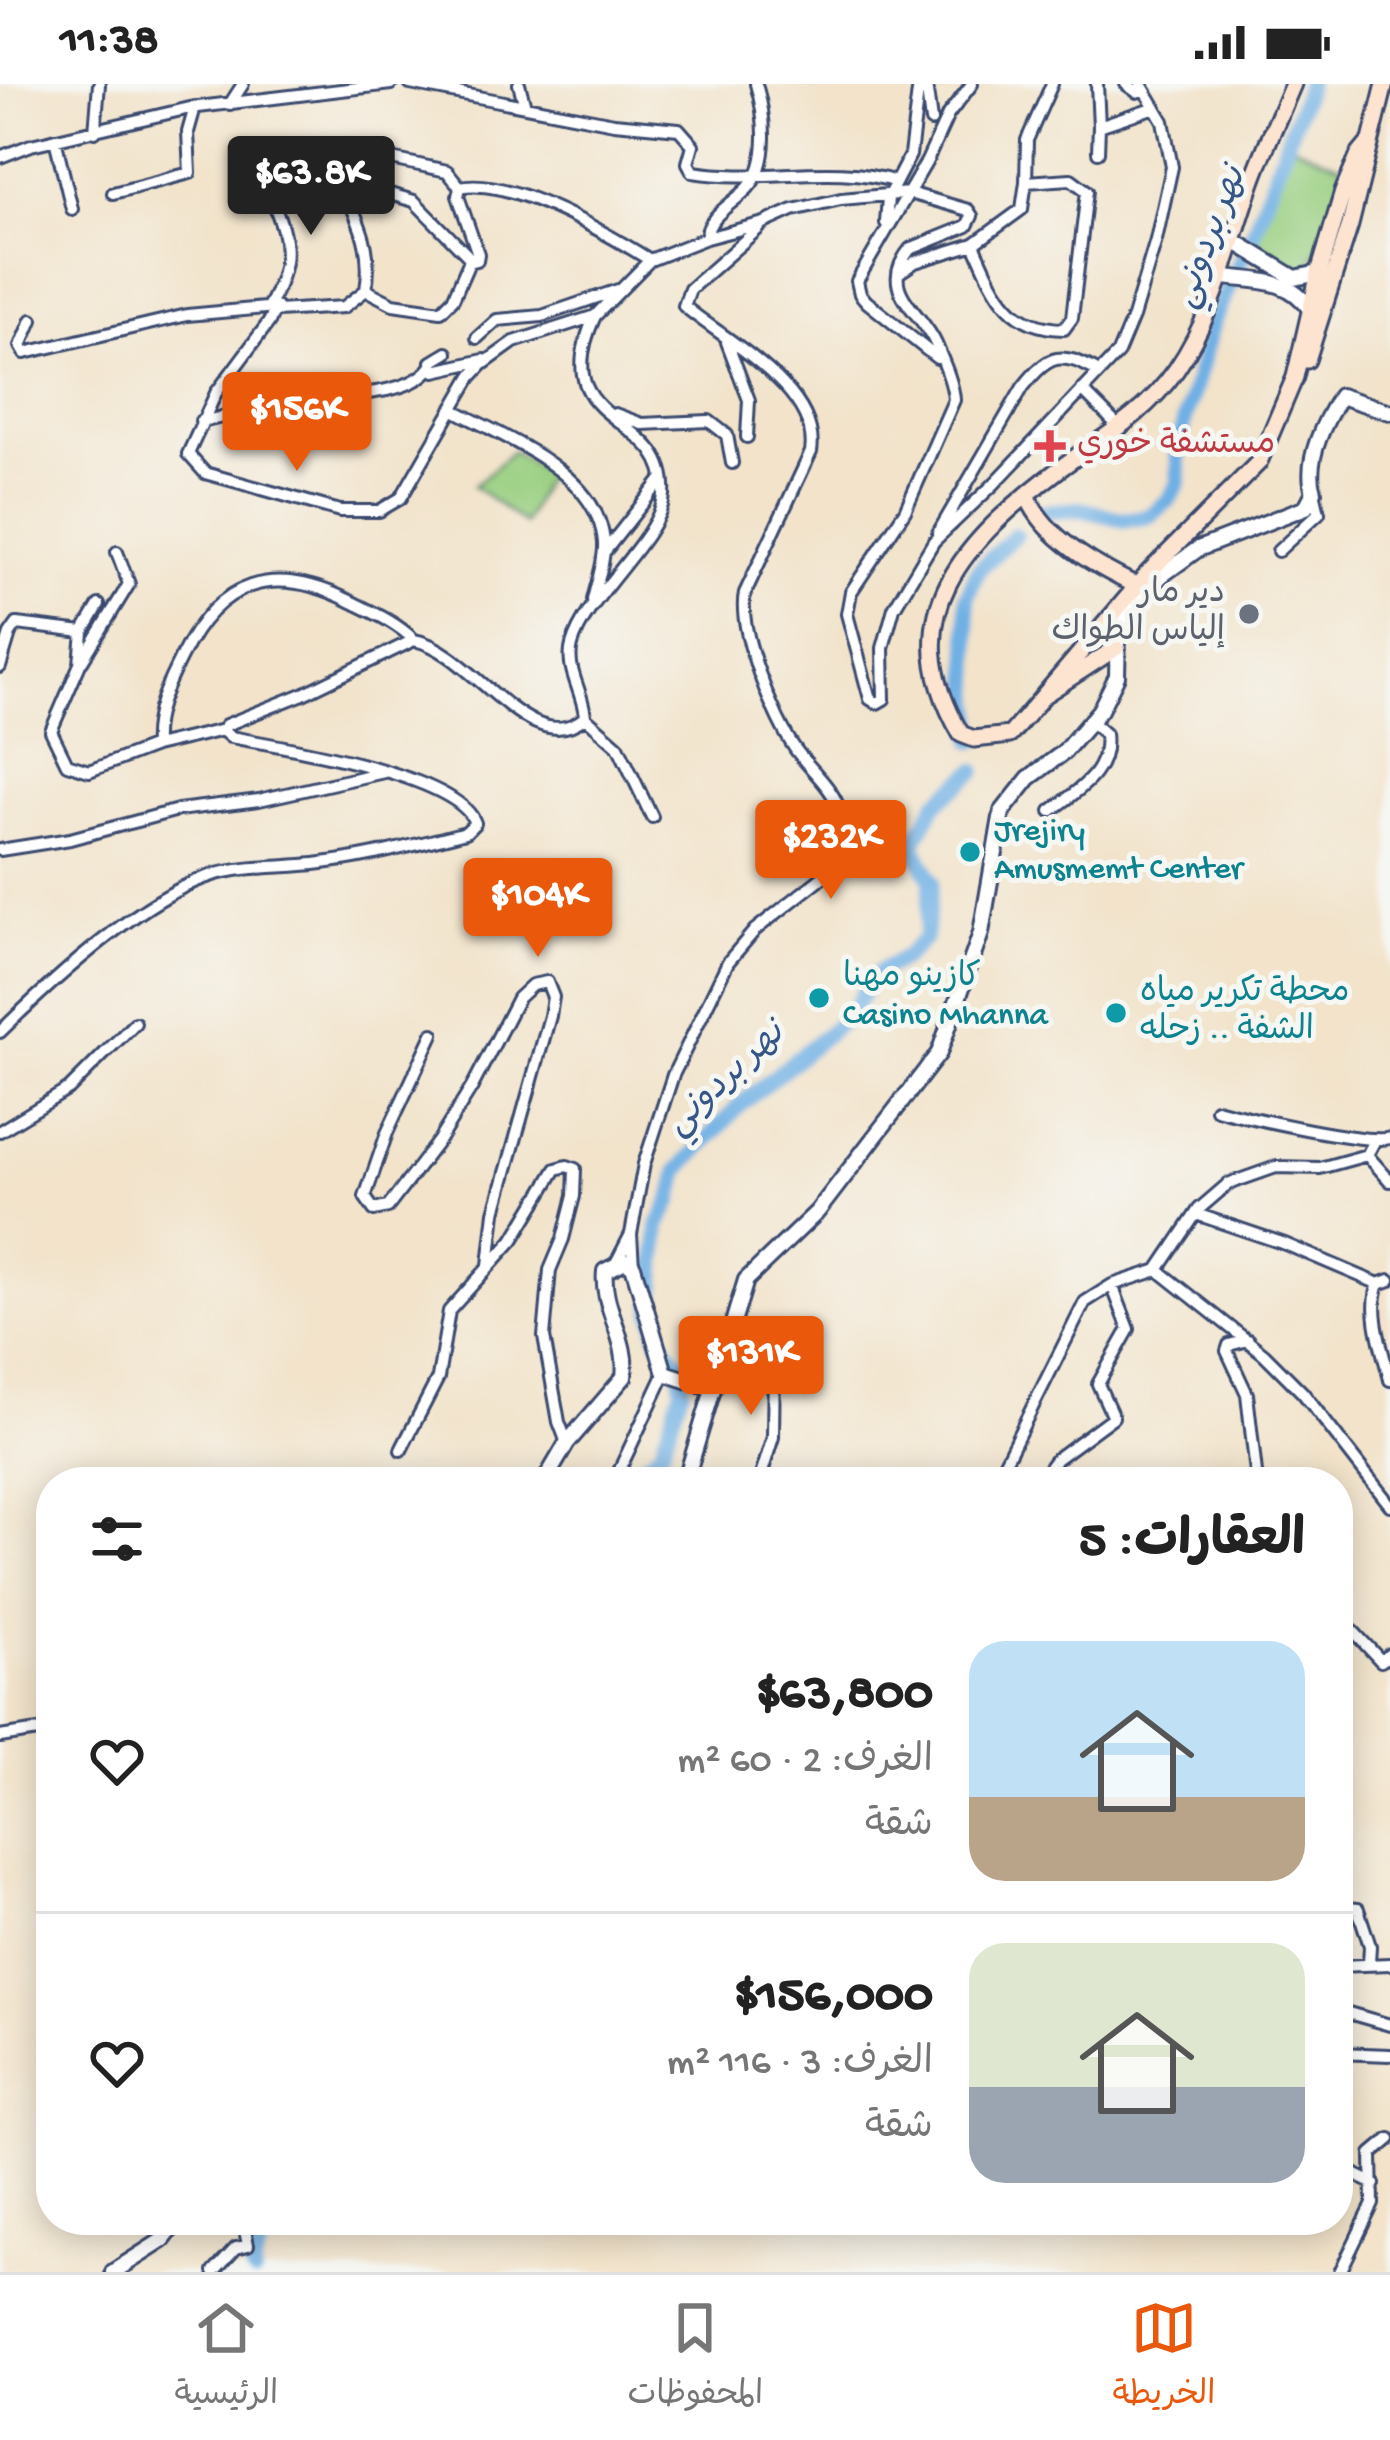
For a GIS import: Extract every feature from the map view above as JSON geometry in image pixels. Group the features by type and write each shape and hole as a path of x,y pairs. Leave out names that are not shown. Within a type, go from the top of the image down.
{"main road":[{"path":"1286,87 1252,181 1237,243 1179,366 1151,402 1121,429 1058,470 974,544 952,572 932,644 947,711 961,734 974,739 1010,735 1039,697 1253,470 1314,344 1377,134 1385,84"},
{"path":"1295,377 1318,273 1343,192 1359,155 1377,134"},
{"path":"1028,497 1034,512 1081,554 1141,589"},
{"path":"1039,697 1116,648"}],"street":[{"path":"95,132 99,84"},
{"path":"230,104 243,84"},
{"path":"0,157 195,107 391,84"},
{"path":"410,84 477,91 525,106 635,127 679,129 693,146 688,163 693,172 754,178 854,173 896,182"},
{"path":"519,84 525,106"},
{"path":"706,238 712,221 754,178 764,138 756,84"},
{"path":"922,84 936,125"},
{"path":"886,226 888,197 910,155 922,84"},
{"path":"940,361 860,294 857,281 927,160 936,125 972,84"},
{"path":"898,274 915,262 974,244 1022,209 1027,140 1052,84"},
{"path":"1097,84 1099,152"},
{"path":"934,541 1118,353 1170,186 1168,138 1155,107 1142,87 1137,92 1126,84"},
{"path":"113,193 190,173 188,132 195,107"},
{"path":"1099,126 1155,107"},
{"path":"916,125 936,125"},
{"path":"55,140 72,209"},
{"path":"32,320 21,346 25,352 187,315 344,307 366,290 369,258 364,233 328,153 336,147 447,171 460,187"},
{"path":"910,155 927,160"},
{"path":"261,163 289,246 272,309 216,393 188,454 206,473 319,506 364,513 391,506 401,498 471,377 488,360 514,342 595,316"},
{"path":"974,244 998,297 1008,308 1044,328 1064,329 1072,318 1088,194 1071,179 1026,182"},
{"path":"342,185 355,183 414,201 470,260 477,260 458,196 460,187"},
{"path":"460,187 484,186 573,216 650,260"},
{"path":"592,603 653,524 663,502 658,460 586,391 579,374 584,340 595,316 650,260 706,238 764,224 793,210 841,200 909,194 968,210 972,216 963,229 910,249 898,274 900,293 935,342 953,400 918,484 851,592 847,614 870,699 878,704 884,699 883,648 894,608 1023,387 1040,366 1058,357 1074,358 1099,372"},
{"path":"621,1467 670,1376 633,1267 632,1234 644,1164 673,1076 728,962 754,930 830,872 837,860 842,826 838,805 776,717 744,617 746,593 812,452 810,430 798,404 774,375 684,307 690,290 764,224"},
{"path":"1237,243 1301,280 1318,273"},
{"path":"366,290 393,304 441,311 453,299 470,260"},
{"path":"1256,282 1265,273 1262,260"},
{"path":"1223,277 1288,286 1310,309"},
{"path":"477,338 497,320 542,316 621,289"},
{"path":"726,338 749,400 747,437"},
{"path":"201,421 255,405 322,400 422,380 432,362 447,353"},
{"path":"431,367 439,371 488,360"},
{"path":"1082,390 1121,429"},
{"path":"1278,551 1318,513 1310,464 1340,396 1390,412"},
{"path":"452,409 566,476 596,515 604,553 592,603 570,650 585,717 618,746 652,817"},
{"path":"608,411 643,424 709,421 727,435 732,463"},
{"path":"604,553 662,478"},
{"path":"688,1467 746,1280 817,1212 939,1053 981,933 1002,812 1029,778 1064,752 1109,695 1117,676 1118,633 1141,589 1198,549 1303,510 1314,492"},
{"path":"117,552 129,584 80,664 51,731 67,764 89,771 155,746 223,730"},
{"path":"155,746 153,724 188,642 215,604 266,581 311,584 379,616 414,640 445,653 535,725 556,731 571,729 585,717"},
{"path":"80,664 83,632 99,604"},
{"path":"0,667 17,624 83,632"},
{"path":"223,730 226,724 303,694 414,640"},
{"path":"1051,811 1093,779 1102,764 1105,734 1090,722"},
{"path":"0,1032 19,1011 130,922 194,882 232,871 356,859 471,831 475,823 444,792 393,770 230,737 223,730"},
{"path":"0,850 70,839 178,810 259,800 393,770"},
{"path":"433,1034 372,1176 365,1198 374,1210 388,1207 439,1140 518,998 532,985 548,982 553,997 550,1016 495,1212 489,1265"},
{"path":"0,1131 69,1089 135,1023"},
{"path":"1216,1109 1374,1142 1390,1138"},
{"path":"1002,1467 1085,1302 1112,1285 1158,1270 1196,1214 1228,1184 1276,1168 1320,1168 1367,1155 1374,1142"},
{"path":"1367,1155 1390,1181"},
{"path":"401,1450 438,1378 449,1311 514,1240 556,1169 567,1166 574,1168 574,1196 550,1270 544,1337 567,1443"},
{"path":"1196,1214 1384,1282 1374,1296 1390,1381"},
{"path":"553,1467 567,1443 624,1377 621,1338 604,1286 605,1271 616,1263 632,1234"},
{"path":"616,1263 633,1267"},
{"path":"1158,1270 1248,1340 1303,1393 1390,1505"},
{"path":"1052,1467 1071,1445 1113,1417 1098,1384 1129,1329 1112,1285"},
{"path":"1248,1340 1227,1351 1247,1394 1254,1467"},
{"path":"763,1467 772,1437 774,1358"},
{"path":"670,1376 711,1388"},
{"path":"1353,1631 1381,1660 1390,1654"},
{"path":"0,1737 36,1731"},
{"path":"1353,1908 1358,1909 1370,1946 1369,1962"},
{"path":"1353,1964 1390,1964"},
{"path":"1353,2015 1390,2025"},
{"path":"1353,2054 1390,2055"},
{"path":"1340,2272 1373,2204 1372,2154 1390,2139"},
{"path":"1353,2174 1374,2184"},
{"path":"113,2272 164,2235"},
{"path":"214,2272 236,2248 248,2245 246,2235"}],"green space":[{"path":"1290,144 1345,167 1309,271 1297,272 1251,236"},
{"path":"513,451 547,474 524,524 474,486"}],"waterway":[{"name":"نهر بردوني","path":"1042,512 1081,509 1125,520 1149,516 1169,500 1179,482 1177,447 1213,322 1251,238 1308,84"},
{"name":"نهر بردوني","path":"974,741 967,597 978,570 1015,535"},
{"name":"نهر بردوني","path":"641,1467 661,1451 682,1388 679,1363 660,1341 653,1311 659,1225 672,1200 679,1170 740,1105 840,1023 872,976 905,957 925,938 932,881 913,845 936,803 975,771"},
{"name":"نهر بردوني","path":"254,2272 263,2235"}],"place":[{"name":"مستشفة خوري","path":"1050,446"},
{"name":"دير مار إلياس الطواك","path":"1249,614"},
{"name":"Jrejiry Amusmemt Center","path":"970,852"},
{"name":"كازينو مهنا Casino Mhanna","path":"819,998"},
{"name":"محطة تكرير مياه الشفة .. زحله","path":"1116,1013"}]}
